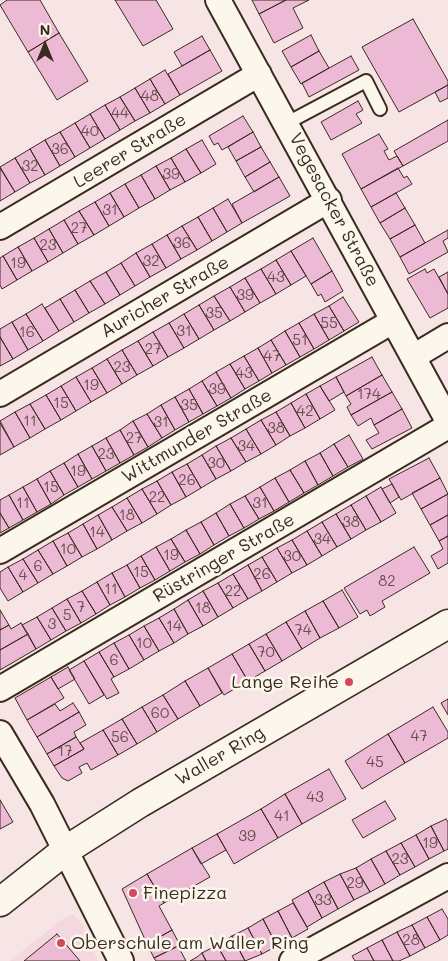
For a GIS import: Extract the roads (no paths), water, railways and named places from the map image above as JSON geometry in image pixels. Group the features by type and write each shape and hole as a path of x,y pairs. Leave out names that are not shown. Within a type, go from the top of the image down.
{"main road":[{"name":"Waller Ring","path":"0,902 66,850 140,803 448,624"}],"street":[{"name":"Vegesacker Straße","path":"218,0 287,123 448,421"},
{"name":"Leerer Straße","path":"0,227 259,74"},
{"name":"Auricher Straße","path":"0,394 329,200"},
{"name":"Wittmunder Straße","path":"0,551 393,321"},
{"path":"413,356 448,336"},
{"name":"Rüstringer Straße","path":"0,689 448,426"},
{"path":"0,733 42,804 121,961"},
{"path":"296,960 448,876"}],"lane":[{"path":"287,123 366,81 380,109"}],"place":[{"name":"Lange Reihe","path":"349,682"},
{"name":"Finepizza","path":"133,893"},
{"name":"Oberschule am Waller Ring","path":"61,943"}]}
